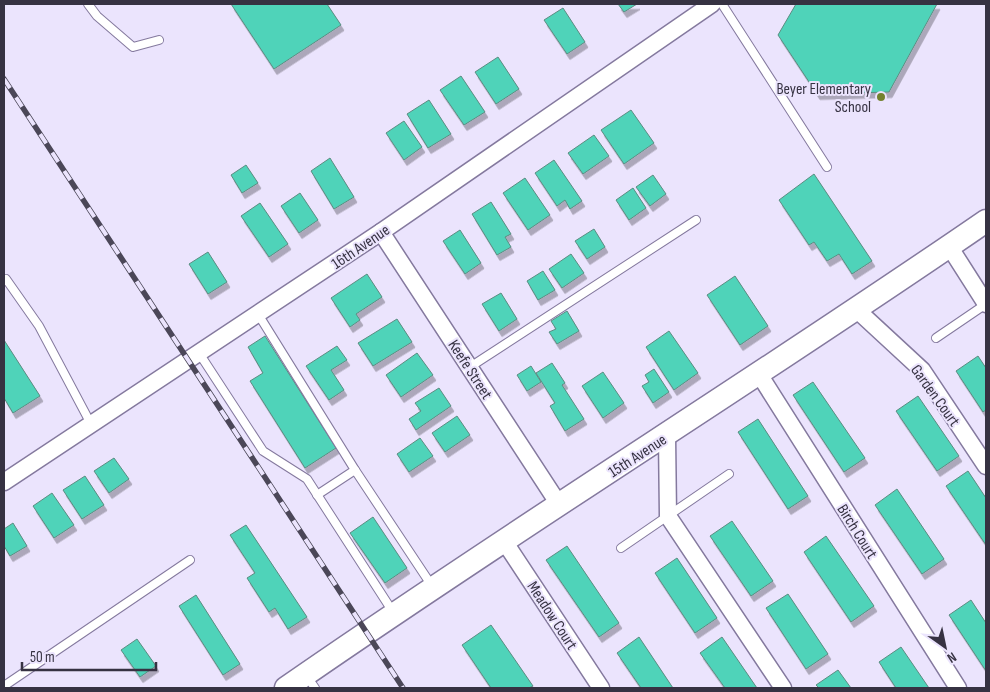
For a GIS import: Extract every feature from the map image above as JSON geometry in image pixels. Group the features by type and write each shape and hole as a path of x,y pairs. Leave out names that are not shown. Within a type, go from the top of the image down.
{"main road":[{"name":"15th Avenue","path":"286,688 310,681 394,614 667,436 986,221"}],"street":[{"name":"16th Avenue","path":"4,482 381,232 712,4"},
{"name":"Keefe Street","path":"381,232 560,506"},
{"path":"949,246 986,304"},
{"name":"Garden Court","path":"856,309 922,370 986,466"},
{"name":"Birch Court","path":"758,374 958,688"},
{"path":"667,436 668,516 783,688"},
{"name":"Meadow Court","path":"504,542 601,688"}],"lane":[{"path":"88,4 97,16 133,47 159,40"},
{"path":"722,4 827,166"},
{"path":"470,367 696,220"},
{"path":"4,281 6,280 38,326 91,424"},
{"path":"936,338 986,304"},
{"path":"258,314 355,470 433,588"},
{"path":"199,353 263,451 307,479 394,614"},
{"path":"317,494 355,470"},
{"path":"621,548 729,474"},
{"path":"4,686 190,560"}],"building":[{"path":"231,4 327,4 341,25 274,69"},
{"path":"618,4 637,4 624,12"},
{"path":"796,4 937,4 889,92 817,94 778,35"},
{"path":"563,8 585,42 567,54 544,20"},
{"path":"498,57 519,89 496,104 475,72"},
{"path":"461,76 485,112 464,125 440,90"},
{"path":"429,100 451,134 428,148 407,114"},
{"path":"631,110 654,143 624,164 601,130"},
{"path":"404,121 422,147 404,160 386,133"},
{"path":"594,135 609,156 583,174 568,153"},
{"path":"330,158 354,197 334,209 311,171"},
{"path":"554,160 582,201 570,209 565,200 557,206 535,173"},
{"path":"246,165 258,183 242,193 231,175"},
{"path":"814,174 872,261 852,274 839,254 827,261 814,242 809,245 779,200"},
{"path":"653,175 666,194 650,206 636,187"},
{"path":"525,178 550,215 528,230 503,193"},
{"path":"633,188 646,208 629,220 616,200"},
{"path":"300,193 318,220 299,233 281,206"},
{"path":"491,202 511,234 505,237 511,247 497,255 472,214"},
{"path":"260,203 288,244 269,257 241,216"},
{"path":"594,229 605,247 587,259 575,241"},
{"path":"460,230 481,263 465,274 443,241"},
{"path":"208,252 227,282 208,294 189,264"},
{"path":"571,254 584,273 562,288 549,269"},
{"path":"543,271 555,290 538,300 527,281"},
{"path":"367,274 382,297 356,314 360,320 350,327 331,298"},
{"path":"735,276 768,326 740,345 707,295"},
{"path":"501,293 517,319 499,331 482,304"},
{"path":"567,311 579,331 557,344 549,332 556,329 551,321"},
{"path":"397,319 412,342 373,366 358,343"},
{"path":"669,331 698,373 674,390 646,347"},
{"path":"265,336 336,448 305,468 250,381 263,373 248,347"},
{"path":"4,340 40,396 13,413 4,398"},
{"path":"337,346 347,360 331,370 344,390 329,400 306,366"},
{"path":"417,353 433,375 401,397 386,375"},
{"path":"978,356 986,368 986,410 983,412 956,371"},
{"path":"552,363 565,383 562,385 584,419 565,431 550,406 555,403 536,373"},
{"path":"531,366 541,382 527,391 517,375"},
{"path":"654,369 669,392 653,403 642,386 649,382 645,375"},
{"path":"603,372 624,403 603,418 582,386"},
{"path":"813,382 865,458 844,472 793,395"},
{"path":"439,388 451,406 416,430 409,419 421,411 415,403"},
{"path":"918,396 959,456 937,471 896,411"},
{"path":"457,416 470,435 445,452 432,433"},
{"path":"758,419 808,496 788,509 738,432"},
{"path":"420,438 433,456 409,472 397,454"},
{"path":"114,458 129,479 109,493 94,471"},
{"path":"968,471 986,498 986,545 946,486"},
{"path":"85,476 104,505 82,519 63,490"},
{"path":"897,489 944,559 922,574 875,505"},
{"path":"52,493 74,525 54,538 33,506"},
{"path":"373,517 407,568 385,583 350,533"},
{"path":"732,521 773,581 751,596 710,536"},
{"path":"13,523 27,546 10,556 4,546 4,529"},
{"path":"246,525 307,617 288,629 275,608 269,612 247,578 255,573 230,535"},
{"path":"826,536 874,606 851,622 804,552"},
{"path":"567,546 619,623 599,637 546,560"},
{"path":"677,558 717,618 695,633 655,573"},
{"path":"788,594 828,654 806,669 766,608"},
{"path":"196,595 240,664 223,675 179,606"},
{"path":"971,600 986,623 986,671 949,615"},
{"path":"491,625 533,686 529,688 491,688 462,645"},
{"path":"639,637 673,688 641,688 617,653"},
{"path":"722,637 757,688 725,688 700,653"},
{"path":"137,639 156,666 140,677 121,650"},
{"path":"901,647 929,688 896,688 879,662"},
{"path":"838,670 851,688 819,688 816,685"}],"railway":[{"path":"4,79 403,688"}],"place":[{"name":"Beyer Elementary School","path":"881,97"}]}
